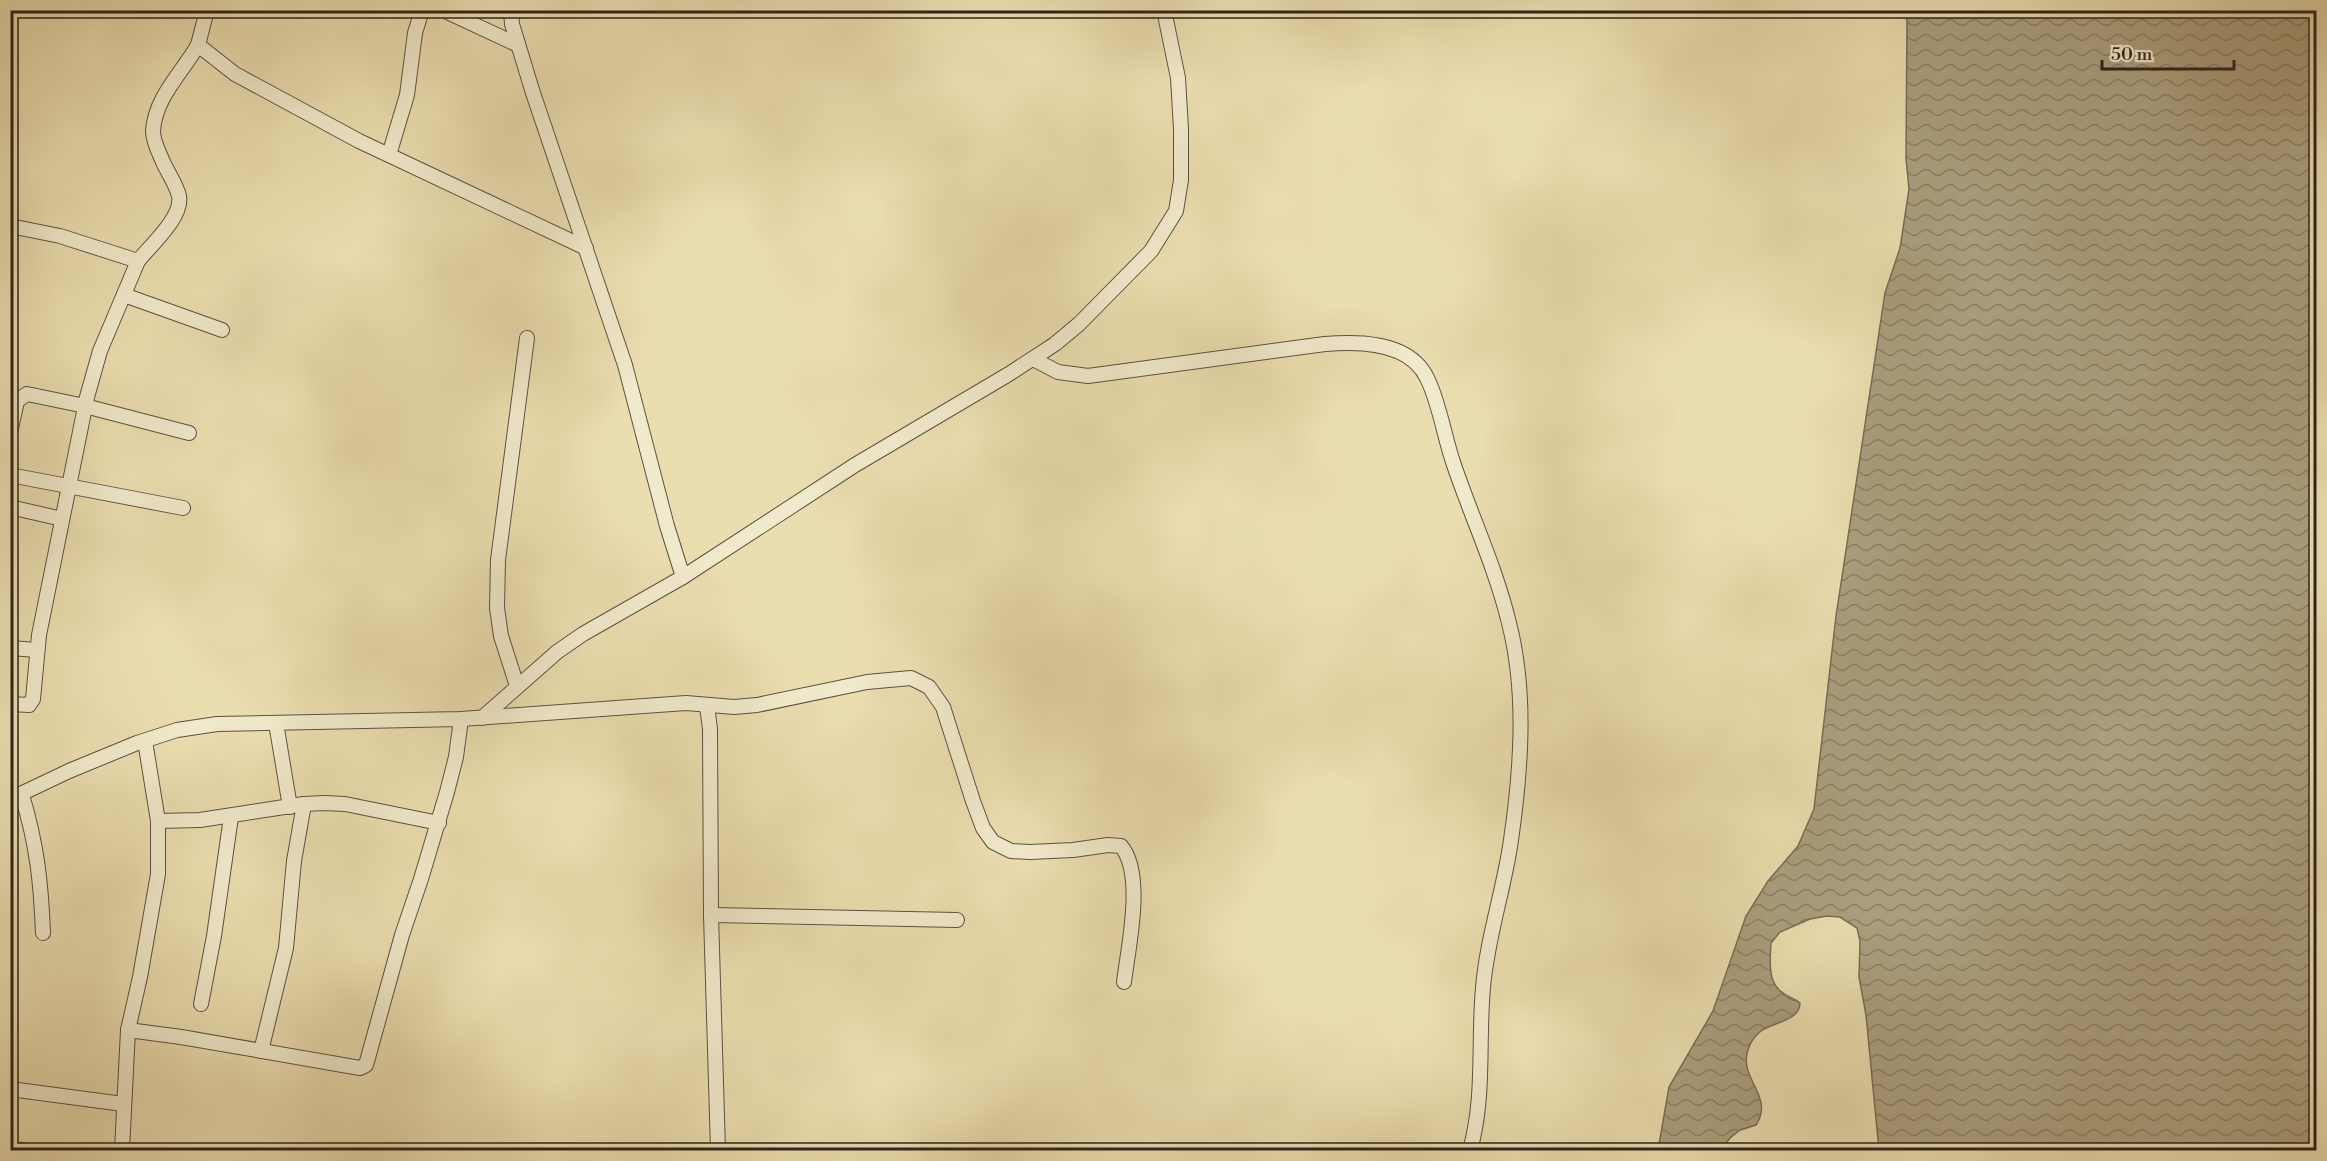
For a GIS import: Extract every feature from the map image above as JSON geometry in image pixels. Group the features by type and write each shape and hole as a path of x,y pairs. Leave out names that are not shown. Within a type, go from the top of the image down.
{"street":[{"path":"10,704 26,706 31,704 37,650 62,519 85,406 100,351 138,261 167,227 178,207 180,199 153,134 154,122 173,79 183,69 198,45 207,10"},
{"path":"389,155 407,95 416,27 422,10"},
{"path":"443,10 518,45"},
{"path":"511,10 518,45 624,365 682,577"},
{"path":"482,718 557,652 574,640 682,577 855,465 1033,359 1079,324 1150,251 1176,211 1181,170 1178,78 1164,10"},
{"path":"198,45 235,74 389,155 586,248"},
{"path":"10,226 60,236 138,261"},
{"path":"124,295 222,330"},
{"path":"517,686 501,636 497,608 498,560 527,338"},
{"path":"1033,359 1058,372 1088,376 1325,344 1364,343 1397,351 1410,358 1426,376 1457,474 1502,596 1515,650 1520,710 1519,758 1511,843 1487,955 1482,1000 1478,1094 1470,1150"},
{"path":"10,433 17,401 27,394 85,406 189,434"},
{"path":"10,475 183,508"},
{"path":"10,507 62,519"},
{"path":"10,648 37,650"},
{"path":"43,933 39,865 33,832 16,797 69,771 177,730 217,724 482,718 686,703 707,706 757,705 827,689 911,678 929,687 943,707 983,828 993,842 1011,850 1030,852 1073,850 1108,845 1121,846 1124,850 1130,866 1133,906 1124,982"},
{"path":"707,706 710,729 711,915 718,1150"},
{"path":"128,1030 360,1068 366,1065 397,951 439,823 456,757 461,718"},
{"path":"261,1051 285,948 297,806 276,723"},
{"path":"122,1150 128,1030 158,874 158,821 145,741"},
{"path":"158,821 200,820 297,806 345,804 439,823"},
{"path":"201,1004 214,936 231,817"},
{"path":"711,915 957,920"},
{"path":"10,1089 123,1104"},
{"path":"10,1149 22,1150"}],"water":[{"path":"1904,11 2316,11 2316,1150 1879,1150 1866,1015 1859,977 1860,941 1857,928 1840,917 1827,916 1810,919 1780,932 1771,943 1771,970 1774,983 1783,993 1800,1003 1796,1014 1761,1031 1749,1047 1746,1060 1748,1070 1761,1105 1761,1115 1756,1125 1740,1130 1721,1150 1658,1150 1669,1087 1713,1011 1746,916 1768,881 1798,846 1814,809 1836,616 1885,293 1900,248 1909,189 1906,159 1907,21"}]}
